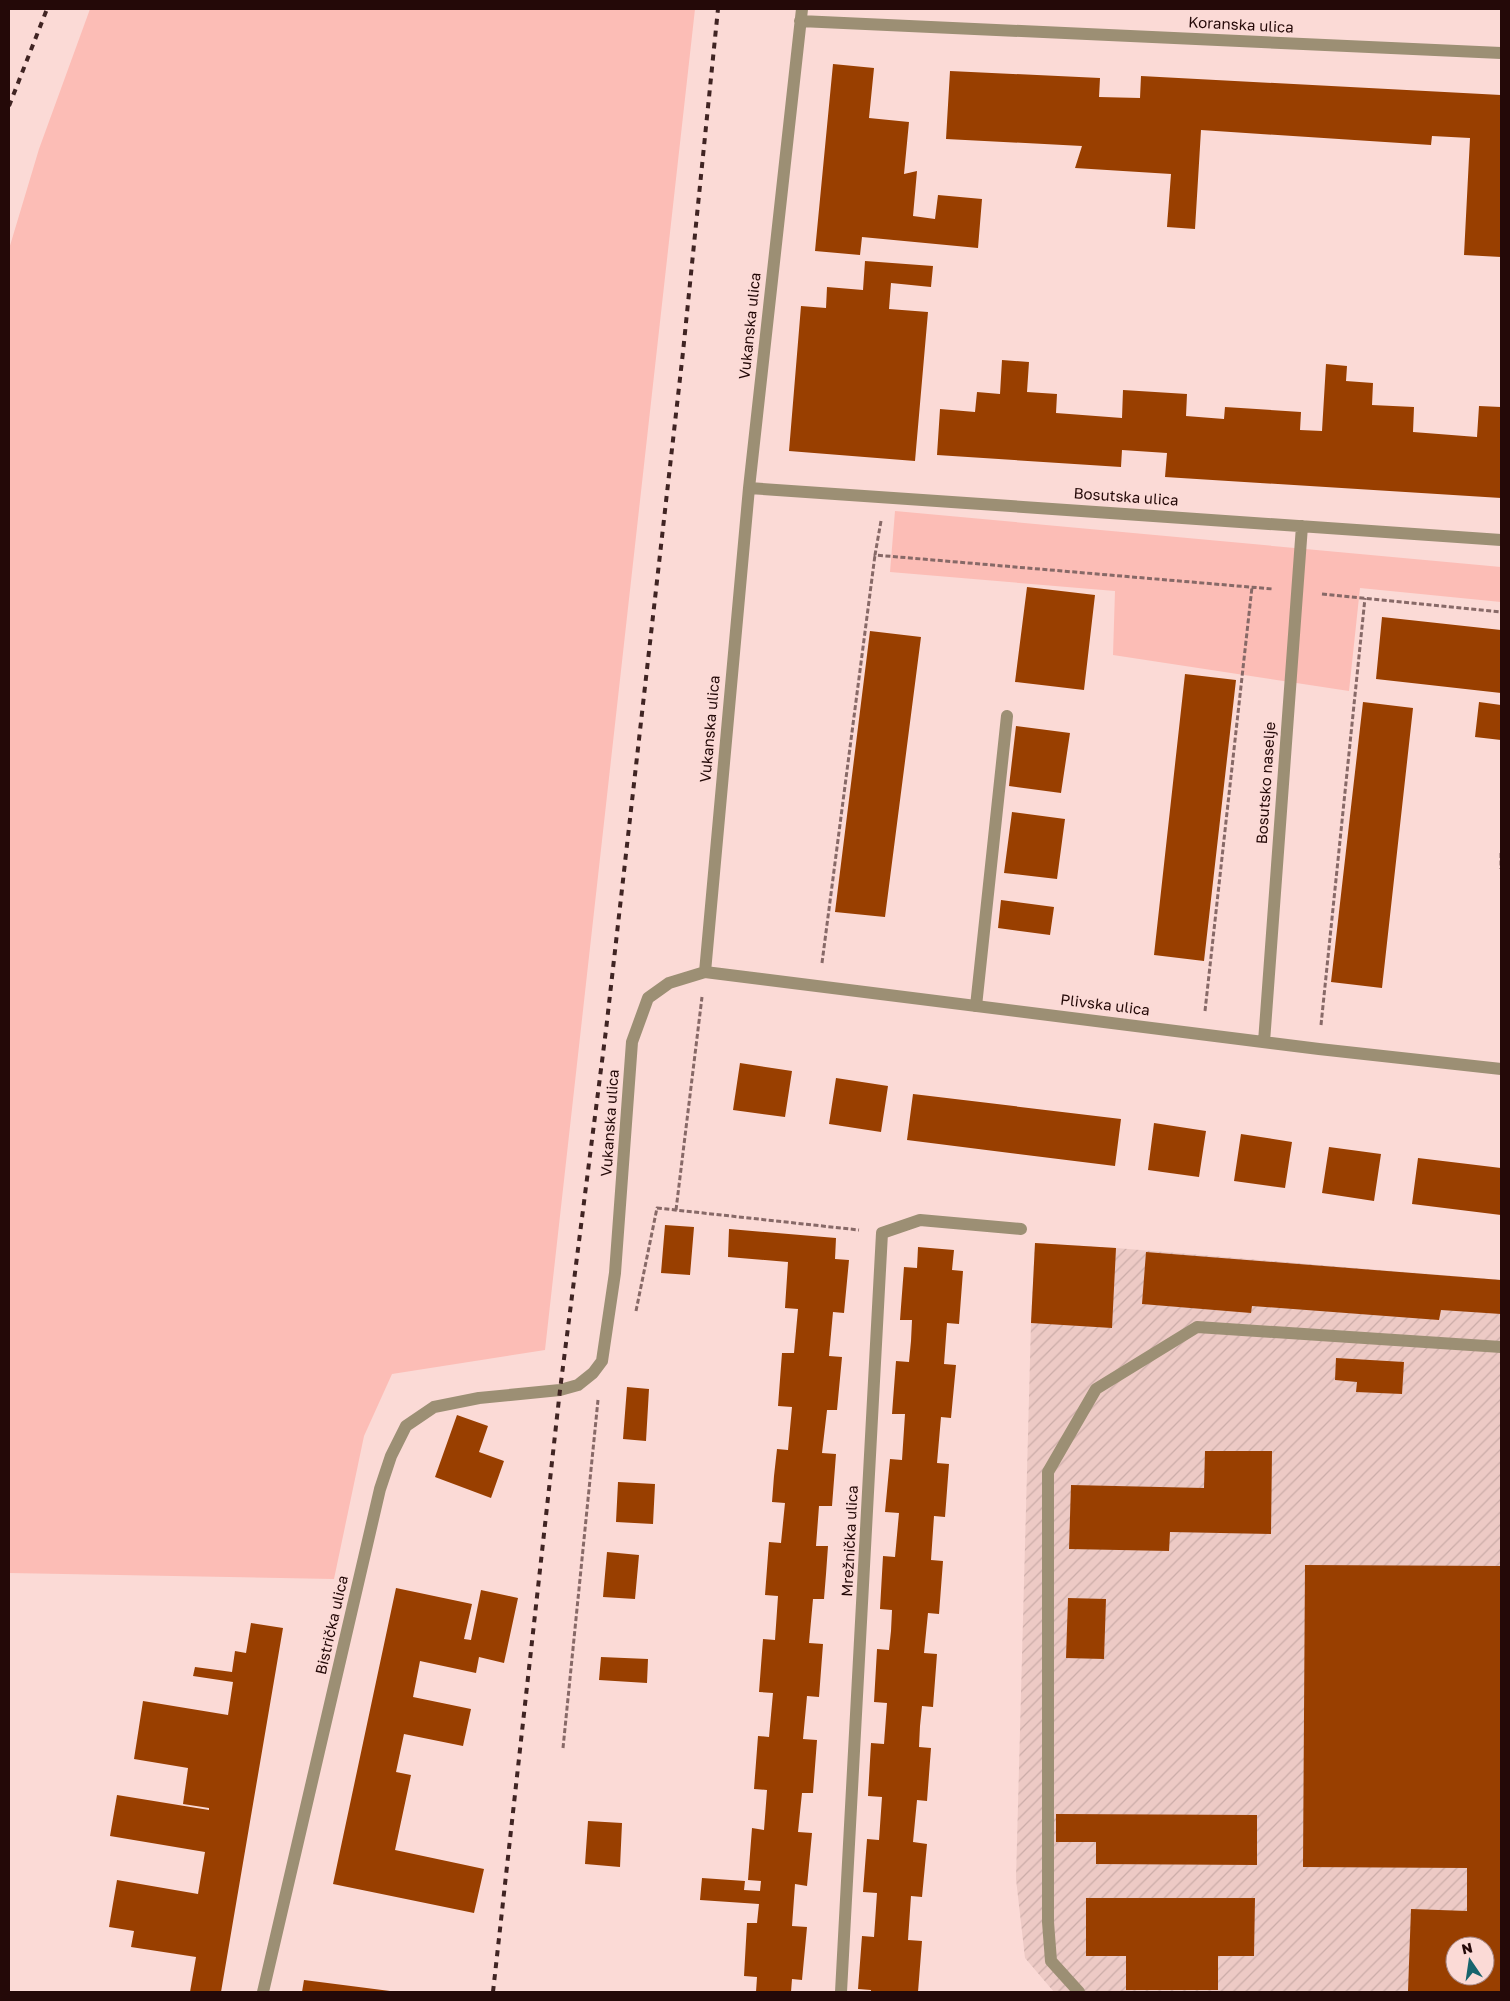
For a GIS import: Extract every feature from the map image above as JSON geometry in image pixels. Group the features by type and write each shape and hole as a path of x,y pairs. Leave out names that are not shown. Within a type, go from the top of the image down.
{"street":[{"name":"Koranska ulica","path":"801,15 1501,53"},
{"name":"Vukanska ulica","path":"593,1373 602,1361 615,1273 632,1042 648,998 669,983 705,972 749,488 801,15"},
{"name":"Bosutska ulica","path":"749,488 1501,540"},
{"name":"Bosutsko naselje","path":"1264,1042 1302,526"},
{"path":"976,1006 1007,716"},
{"name":"Plivska ulica","path":"705,972 1319,1049 1501,1069"},
{"path":"882,1233 920,1220 1021,1229"},
{"name":"Mrežnička ulica","path":"842,1992 882,1233"},
{"path":"1078,1992 1051,1961 1048,1922 1048,1472 1096,1389 1197,1327 1501,1346"},
{"name":"Bistrička ulica","path":"264,1992 380,1489 391,1456 406,1426 434,1407 479,1398 560,1390 578,1385 593,1373"}],"path":[{"path":"819,987 875,555 886,497"},
{"path":"875,555 1297,591 1501,612"},
{"path":"1202,1034 1252,587"},
{"path":"1319,1049 1365,598"},
{"path":"1501,853 1501,869"},
{"path":"676,1210 705,972"},
{"path":"636,1314 657,1208 882,1233"},
{"path":"563,1748 599,1406 598,1387 593,1373"}],"shaded area":[{"path":"90,9 695,9 545,1350 392,1374 364,1436 334,1579 9,1573 9,249 39,149"},
{"path":"895,511 1501,567 1501,602 1360,588 1349,691 1113,655 1115,591 890,572"},
{"path":"1035,1243 1501,1280 1501,1992 1054,1992 1025,1958 1016,1879 1031,1323"}],"building":[{"path":"833,64 874,68 869,118 909,122 904,174 917,171 913,216 935,219 938,195 982,199 978,248 862,237 860,255 815,251"},
{"path":"950,71 1100,78 1099,97 1140,98 1141,76 1501,95 1501,257 1464,255 1470,138 1432,136 1431,145 1201,130 1195,229 1167,227 1171,174 1075,168 1082,146 946,139"},
{"path":"865,261 933,266 931,287 891,283 889,309 928,312 915,461 789,451 801,306 826,308 827,287 863,290"},
{"path":"1002,360 1029,362 1027,392 1057,394 1056,413 1122,418 1123,390 1187,394 1186,416 1224,419 1225,407 1301,412 1300,430 1322,431 1326,364 1347,366 1346,381 1373,383 1372,405 1414,407 1413,432 1477,437 1479,406 1501,407 1501,498 1165,477 1167,453 1122,450 1121,467 937,455 940,409 975,412 977,392 1000,394"},
{"path":"1027,587 1095,595 1084,690 1015,682"},
{"path":"1382,617 1501,630 1501,693 1376,679"},
{"path":"870,631 921,637 885,917 835,912"},
{"path":"1185,674 1236,680 1204,961 1154,955"},
{"path":"1363,702 1413,708 1382,988 1331,982"},
{"path":"1479,702 1501,705 1501,740 1475,737"},
{"path":"1016,726 1070,733 1061,793 1009,786"},
{"path":"1012,812 1065,819 1057,879 1004,873"},
{"path":"1001,900 1054,907 1050,935 998,928"},
{"path":"740,1063 792,1071 785,1117 733,1110"},
{"path":"836,1078 888,1086 881,1132 829,1124"},
{"path":"913,1094 1121,1119 1115,1166 907,1140"},
{"path":"1154,1123 1206,1131 1199,1177 1148,1170"},
{"path":"1241,1134 1292,1142 1285,1188 1234,1181"},
{"path":"1329,1147 1381,1154 1374,1201 1322,1193"},
{"path":"1418,1158 1501,1168 1501,1215 1412,1204"},
{"path":"665,1225 694,1227 690,1275 661,1273"},
{"path":"729,1229 836,1238 835,1259 849,1260 844,1313 833,1312 829,1356 842,1357 837,1410 827,1410 822,1453 836,1454 832,1506 819,1506 816,1546 828,1546 826,1574 824,1599 813,1599 809,1643 823,1644 819,1697 807,1696 803,1739 817,1740 813,1793 802,1793 798,1832 812,1833 807,1886 795,1884 792,1926 807,1927 802,1980 792,1979 791,1992 756,1992 757,1977 744,1976 747,1923 757,1923 759,1904 700,1900 702,1878 745,1881 744,1890 760,1891 761,1881 748,1880 752,1828 764,1830 767,1790 754,1789 758,1736 769,1737 773,1693 759,1692 763,1639 775,1640 778,1596 765,1595 769,1542 781,1543 785,1503 772,1502 777,1449 788,1450 792,1407 778,1406 782,1353 794,1353 798,1309 785,1308 788,1262 728,1257"},
{"path":"1035,1243 1116,1248 1112,1328 1031,1323"},
{"path":"918,1247 954,1250 952,1270 963,1271 959,1324 947,1323 944,1364 956,1365 951,1418 941,1417 937,1463 949,1464 945,1517 934,1516 931,1560 943,1561 939,1614 928,1613 924,1653 937,1654 933,1707 922,1706 920,1726 919,1747 931,1748 927,1801 917,1800 913,1842 927,1844 922,1897 911,1896 908,1940 922,1941 918,1992 871,1992 871,1990 858,1989 862,1936 874,1937 877,1893 863,1892 867,1839 879,1840 882,1797 868,1796 871,1743 884,1744 887,1703 874,1702 877,1649 889,1650 891,1631 892,1610 880,1609 883,1556 895,1557 899,1513 885,1512 890,1459 902,1460 905,1414 892,1414 896,1361 909,1362 911,1341 912,1320 900,1320 904,1267 917,1268"},
{"path":"1146,1252 1501,1280 1501,1314 1441,1310 1439,1320 1252,1306 1251,1313 1142,1304"},
{"path":"1336,1358 1404,1362 1402,1394 1356,1392 1357,1382 1335,1380"},
{"path":"627,1387 649,1389 646,1441 623,1439"},
{"path":"457,1415 488,1426 479,1452 504,1461 491,1498 435,1477"},
{"path":"1205,1451 1272,1451 1271,1534 1170,1532 1169,1551 1069,1549 1071,1485 1204,1488"},
{"path":"618,1482 655,1484 653,1524 616,1522"},
{"path":"607,1552 639,1555 635,1599 603,1597"},
{"path":"1305,1565 1501,1566 1501,1992 1408,1991 1411,1909 1467,1911 1467,1868 1303,1867"},
{"path":"396,1588 472,1604 464,1639 471,1640 481,1590 518,1598 504,1663 479,1657 476,1673 420,1661 413,1697 471,1709 463,1746 404,1734 396,1772 411,1775 395,1850 484,1869 474,1913 333,1884"},
{"path":"1068,1598 1106,1599 1104,1659 1066,1658"},
{"path":"251,1623 283,1628 221,1992 190,1992 196,1957 131,1947 134,1931 109,1927 117,1880 198,1894 205,1852 110,1836 117,1795 209,1810 209,1808 183,1804 188,1768 134,1759 143,1701 228,1715 233,1682 193,1676 195,1667 232,1672 235,1651 246,1653"},
{"path":"601,1657 648,1659 647,1683 599,1680"},
{"path":"1056,1814 1257,1815 1257,1865 1096,1864 1096,1842 1056,1842"},
{"path":"588,1821 622,1823 620,1867 585,1864"},
{"path":"1086,1898 1255,1898 1254,1956 1218,1956 1218,1990 1126,1990 1126,1956 1086,1956"},
{"path":"304,1980 390,1991 390,1992 302,1992"}],"railway":[{"path":"9,106 47,9"},
{"path":"493,1992 560,1390 606,1030 683,352 718,9"}]}
